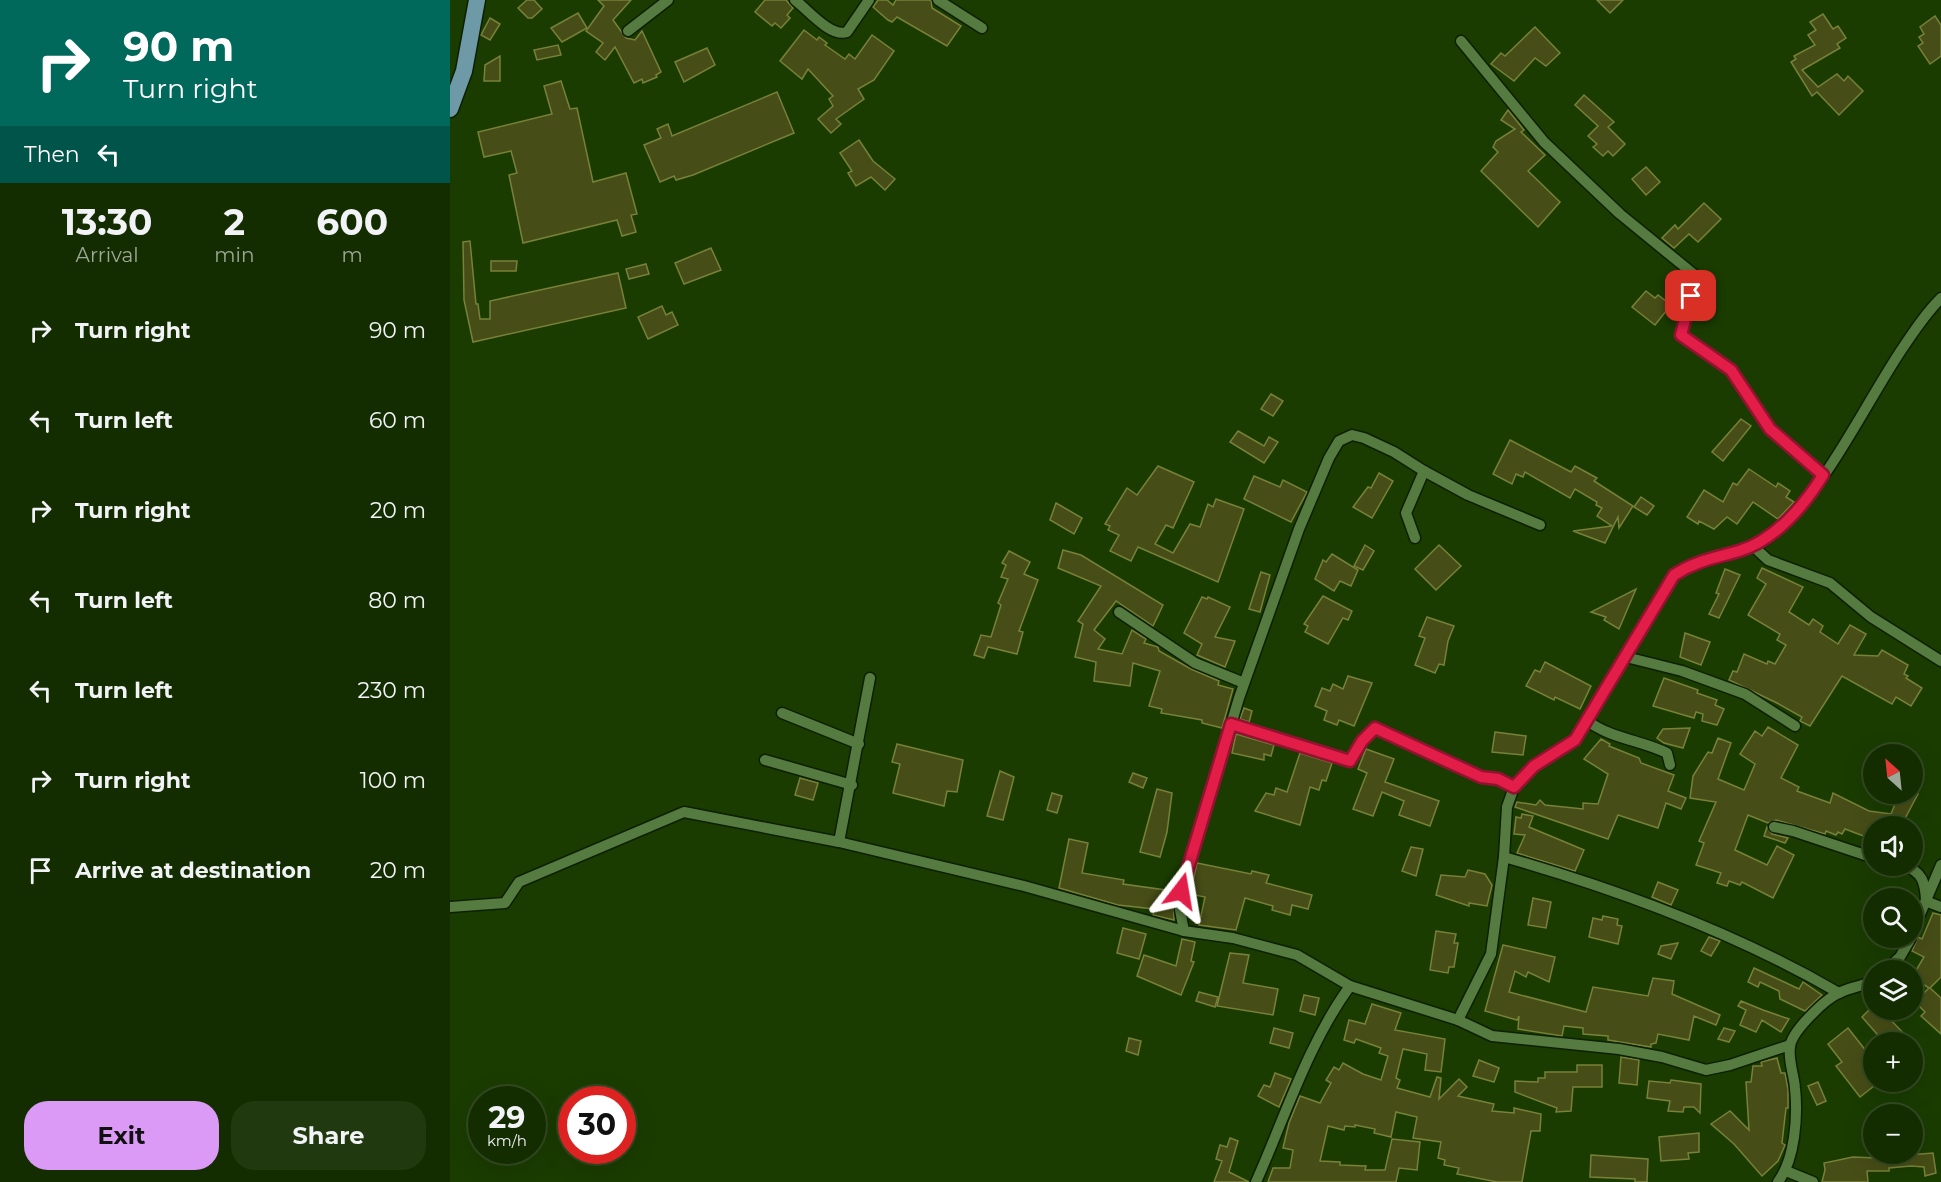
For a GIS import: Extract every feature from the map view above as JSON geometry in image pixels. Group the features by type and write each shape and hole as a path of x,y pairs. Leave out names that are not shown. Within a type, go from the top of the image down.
{"main road":[{"path":"450,109 464,71 477,0"}],"street":[{"path":"628,31 668,0"},
{"path":"795,0 833,31 841,34 847,32 868,0"},
{"path":"938,0 982,28"},
{"path":"1461,41 1544,142 1620,214 1696,276 1681,335 1731,370 1770,429 1823,475"},
{"path":"1458,1020 1491,954 1504,857 1507,807 1514,787 1534,766 1575,740 1674,575 1690,564 1753,546 1770,536 1814,491 1873,392 1939,304"},
{"path":"1184,931 1180,910 1181,891 1231,724 1299,529 1329,458 1339,441 1352,435 1364,438 1468,495 1540,525"},
{"path":"1415,538 1406,513 1424,471"},
{"path":"1753,546 1768,560 1830,583 1871,617 1941,661"},
{"path":"1119,612 1195,663 1244,683"},
{"path":"1626,657 1682,671 1745,694 1795,726"},
{"path":"839,842 852,785 870,678"},
{"path":"782,712 859,744"},
{"path":"1586,720 1613,736 1653,746 1667,753 1670,765"},
{"path":"1231,724 1350,761 1362,741 1375,728 1481,777 1498,779 1514,787"},
{"path":"765,760 852,785"},
{"path":"450,906 505,903 519,882 684,812 839,842 1024,886 1184,931 1233,938 1297,955 1350,986 1458,1020 1492,1036 1619,1049 1662,1057 1706,1070 1730,1065 1790,1045"},
{"path":"1774,827 1863,854"},
{"path":"1504,857 1654,905 1796,968 1839,993"},
{"path":"1923,910 1941,866"},
{"path":"1921,876 1925,882 1927,901"},
{"path":"1927,901 1941,907"},
{"path":"1256,1182 1313,1050 1335,1007 1350,986"},
{"path":"1778,1182 1786,1171 1792,1155 1796,1091 1790,1045 1803,1023 1839,993 1863,987"},
{"path":"1786,1171 1814,1182"}],"building":[{"path":"527,0 534,0 542,9 532,18 528,18 518,8"},
{"path":"598,0 631,0 613,20 626,38 635,40 642,31 661,72 656,75 657,77 643,83 642,79 634,83 615,47 605,60 596,52 603,43 586,31 604,6"},
{"path":"765,0 786,0 793,8 787,15 790,18 781,28 775,23 772,26 755,12"},
{"path":"878,0 887,0 893,5 896,0 931,0 932,8 961,26 947,46 897,17 892,22 888,20 873,7"},
{"path":"1597,0 1623,0 1610,13"},
{"path":"578,13 587,28 562,42 551,28"},
{"path":"1823,14 1833,29 1838,26 1846,38 1837,44 1840,48 1802,70 1818,87 1837,74 1844,81 1848,76 1863,91 1839,115 1817,92 1812,96 1791,62 1796,59 1794,56 1815,45 1808,35 1816,30 1810,22"},
{"path":"1935,16 1941,25 1941,56 1930,64 1918,46 1923,43 1919,37 1924,34 1920,27"},
{"path":"490,18 500,24 490,40 481,35"},
{"path":"1535,27 1560,53 1546,66 1535,58 1514,81 1491,64 1501,53 1505,56"},
{"path":"804,30 817,40 819,37 827,43 825,45 845,59 849,54 855,59 872,35 894,51 874,80 858,89 864,99 836,119 841,124 831,133 818,119 833,106 829,99 833,96 808,69 802,79 780,61"},
{"path":"558,45 561,55 537,60 534,50"},
{"path":"707,48 715,65 684,82 675,62"},
{"path":"500,56 500,81 484,81 485,65"},
{"path":"561,81 570,109 577,108 593,182 626,173 637,214 631,215 636,232 622,236 617,220 523,243 509,175 517,173 511,151 484,157 478,132 552,114 544,86"},
{"path":"777,92 794,133 693,175 676,180 674,176 660,182 644,145 661,138 657,129 668,124 672,136"},
{"path":"1584,95 1614,122 1608,127 1625,144 1613,156 1608,151 1603,156 1593,147 1597,144 1588,136 1598,126 1575,105"},
{"path":"1508,110 1524,130 1521,132 1545,155 1528,171 1560,202 1538,227 1481,171 1498,152 1493,147 1496,141 1515,129 1501,120"},
{"path":"859,140 873,161 895,179 885,190 871,177 856,186 848,173 852,171 840,153"},
{"path":"1646,167 1660,182 1646,195 1632,179"},
{"path":"1704,203 1721,219 1698,242 1689,234 1674,248 1662,238 1675,225 1678,229"},
{"path":"470,241 476,304 478,304 480,319 490,319 490,301 618,273 626,308 473,342 464,300 463,242"},
{"path":"711,248 721,270 684,284 675,263"},
{"path":"491,261 517,261 516,271 491,271"},
{"path":"646,264 649,274 629,279 626,269"},
{"path":"1646,291 1655,298 1658,295 1671,305 1655,325 1632,307"},
{"path":"662,306 666,315 672,312 678,325 648,339 638,317"},
{"path":"1271,394 1283,401 1273,416 1261,409"},
{"path":"1741,419 1751,426 1723,461 1712,452"},
{"path":"1238,431 1264,446 1269,437 1278,442 1264,463 1230,442"},
{"path":"1510,440 1571,472 1575,466 1597,478 1594,481 1633,506 1619,528 1618,517 1605,543 1573,531 1612,526 1597,516 1602,508 1596,505 1597,502 1575,489 1570,498 1525,472 1523,477 1516,474 1512,484 1493,474"},
{"path":"1158,466 1194,482 1173,528 1166,525 1155,544 1173,553 1190,524 1200,527 1208,504 1213,507 1216,499 1244,509 1218,582 1138,547 1131,561 1110,551 1119,535 1108,530 1110,526 1105,524 1127,488 1137,495"},
{"path":"1749,469 1776,487 1778,483 1790,491 1786,497 1794,502 1778,519 1753,502 1737,524 1727,517 1714,529 1699,521 1698,524 1687,517 1704,490 1723,502 1733,483 1737,485"},
{"path":"1379,473 1393,481 1372,518 1353,507 1368,487 1371,488"},
{"path":"1254,476 1280,487 1283,480 1307,492 1291,522 1244,499"},
{"path":"1641,497 1654,506 1647,515 1634,507"},
{"path":"1056,503 1082,518 1074,534 1050,520"},
{"path":"1365,545 1374,551 1363,570 1354,566"},
{"path":"1439,545 1461,566 1436,590 1415,569"},
{"path":"1063,550 1081,555 1163,605 1153,626 1116,601 1094,630 1105,639 1098,649 1122,654 1132,630 1146,639 1144,643 1158,647 1159,651 1191,669 1219,681 1218,685 1233,689 1222,728 1202,723 1202,720 1161,713 1162,709 1149,706 1160,671 1133,663 1130,686 1094,681 1096,662 1075,657 1083,624 1078,621 1101,586 1058,568"},
{"path":"1009,551 1030,562 1024,574 1038,580 1019,631 1023,632 1017,654 988,647 984,658 974,655 981,635 991,637 1001,605 998,603 1008,579 1001,577 1006,565 1002,563"},
{"path":"1332,554 1358,570 1351,586 1340,581 1334,591 1315,579 1323,560 1326,562"},
{"path":"1762,568 1803,587 1789,612 1809,625 1813,619 1823,626 1820,632 1838,644 1850,625 1866,634 1854,655 1878,656 1882,650 1908,665 1904,674 1908,676 1906,678 1922,688 1911,706 1896,697 1892,704 1842,676 1810,726 1800,721 1802,717 1729,680 1733,671 1737,672 1744,654 1767,664 1768,661 1775,664 1786,645 1777,640 1780,634 1748,615 1766,584 1757,578"},
{"path":"1725,569 1740,575 1719,618 1709,614 1719,594 1716,593"},
{"path":"1261,572 1270,575 1260,612 1249,609"},
{"path":"1636,589 1619,629 1604,620 1606,617 1591,612"},
{"path":"1323,596 1352,611 1348,620 1343,618 1328,644 1305,632 1308,626 1304,624"},
{"path":"1202,597 1207,599 1208,597 1230,607 1215,637 1235,641 1225,667 1197,655 1202,644 1184,633"},
{"path":"1427,617 1454,626 1448,641 1444,665 1439,664 1435,673 1415,665 1425,638 1419,636"},
{"path":"1685,633 1710,642 1701,665 1680,657"},
{"path":"1545,662 1591,686 1580,709 1555,697 1554,700 1526,686 1535,670 1540,672"},
{"path":"1348,676 1372,683 1354,726 1339,720 1337,725 1324,720 1327,711 1315,706 1322,688 1330,691 1333,684 1343,689"},
{"path":"1664,678 1698,690 1697,693 1717,700 1715,705 1724,709 1717,725 1702,721 1703,714 1696,712 1694,718 1653,706"},
{"path":"1244,708 1252,711 1249,722 1240,719"},
{"path":"1768,727 1798,745 1781,778 1799,787 1797,791 1830,803 1833,793 1869,811 1891,814 1895,804 1913,804 1906,816 1863,816 1863,836 1845,829 1842,834 1838,832 1836,835 1826,831 1825,834 1776,820 1768,823 1748,815 1735,850 1767,865 1777,846 1794,855 1773,898 1742,882 1740,885 1729,881 1727,886 1717,883 1721,873 1696,865 1704,843 1699,841 1716,802 1690,798 1693,776 1708,752 1712,753 1718,738 1731,743 1718,779 1744,790 1755,764 1740,754 1755,731 1762,736"},
{"path":"1690,728 1683,748 1664,743 1657,738 1663,729"},
{"path":"1495,732 1526,736 1523,755 1492,752"},
{"path":"1236,734 1274,745 1271,756 1264,754 1264,760 1232,753"},
{"path":"1601,739 1610,744 1609,746 1639,758 1641,763 1674,775 1668,791 1686,798 1681,809 1666,803 1658,828 1618,815 1608,839 1515,807 1517,802 1536,805 1540,800 1545,805 1583,809 1583,803 1598,804 1608,774 1584,759"},
{"path":"897,744 963,760 957,792 947,791 944,806 893,793 900,764 892,762"},
{"path":"1366,749 1394,759 1385,782 1439,801 1430,826 1399,815 1404,801 1382,792 1373,816 1353,809 1367,773 1358,769"},
{"path":"1300,753 1332,763 1326,781 1322,780 1319,790 1310,787 1300,825 1255,811 1266,793 1274,795 1276,788 1287,792"},
{"path":"1000,771 1014,777 1003,820 987,816"},
{"path":"1133,773 1147,778 1143,788 1129,782"},
{"path":"800,778 818,783 813,800 795,795"},
{"path":"1157,789 1172,793 1167,832 1160,857 1140,852"},
{"path":"1052,793 1062,796 1057,813 1047,810"},
{"path":"1522,814 1533,816 1529,827 1584,850 1575,871 1517,853 1525,835 1514,834 1516,817 1521,818"},
{"path":"1767,827 1772,834 1788,838 1785,843 1764,836"},
{"path":"1069,839 1088,843 1082,873 1124,880 1123,884 1173,891 1174,920 1153,915 1154,909 1118,905 1059,888"},
{"path":"1411,847 1423,849 1416,876 1402,871"},
{"path":"1197,863 1251,874 1252,871 1269,875 1266,883 1312,895 1308,909 1292,905 1290,915 1272,910 1273,906 1245,898 1236,930 1199,925 1205,897 1190,894"},
{"path":"1468,870 1485,874 1492,885 1487,906 1469,903 1469,906 1436,895 1441,875 1465,877"},
{"path":"1658,882 1678,890 1671,905 1652,897"},
{"path":"1533,898 1551,902 1546,928 1528,925"},
{"path":"1933,913 1941,915 1941,977 1930,988 1941,998 1941,1034 1923,1018 1925,1012 1923,994 1929,988 1923,984 1924,957 1912,951 1913,948 1923,948 1923,937"},
{"path":"1603,916 1618,919 1617,925 1622,926 1618,944 1589,937 1593,918 1602,920"},
{"path":"1123,928 1146,934 1139,959 1117,953"},
{"path":"1436,931 1456,934 1454,943 1458,943 1454,967 1449,967 1448,973 1430,970"},
{"path":"1709,937 1720,941 1711,956 1701,951"},
{"path":"1182,939 1195,942 1191,961 1194,962 1181,995 1137,976 1144,955 1176,966"},
{"path":"1678,943 1671,959 1658,954 1661,946"},
{"path":"1503,945 1555,957 1549,982 1528,972 1526,977 1515,971 1509,992 1586,1012 1593,987 1648,996 1653,978 1674,981 1672,994 1720,1015 1716,1025 1694,1016 1689,1040 1658,1034 1656,1043 1651,1044 1651,1047 1608,1040 1608,1036 1583,1034 1583,1028 1564,1026 1562,1036 1518,1029 1519,1016 1517,1020 1485,1011"},
{"path":"1230,953 1249,955 1243,983 1278,989 1273,1015 1217,1006"},
{"path":"1754,968 1799,989 1803,982 1822,995 1805,1011 1780,999 1779,991 1760,982 1758,987 1748,982"},
{"path":"1199,992 1218,997 1215,1007 1196,1001"},
{"path":"1304,995 1319,998 1315,1015 1300,1011"},
{"path":"1741,1001 1789,1019 1781,1032 1762,1020 1756,1032 1740,1025 1746,1010 1738,1006"},
{"path":"1372,1004 1401,1013 1395,1030 1445,1039 1441,1072 1425,1070 1427,1054 1403,1049 1396,1078 1400,1080 1397,1088 1430,1097 1437,1077 1441,1078 1439,1099 1459,1079 1467,1087 1458,1096 1494,1104 1492,1111 1514,1113 1514,1108 1541,1114 1540,1131 1531,1131 1522,1182 1497,1182 1457,1174 1459,1168 1444,1165 1445,1160 1438,1158 1441,1142 1413,1138 1417,1117 1396,1112 1391,1137 1374,1133 1375,1129 1355,1125 1355,1127 1345,1126 1344,1130 1328,1126 1320,1161 1340,1162 1340,1165 1366,1166 1365,1170 1385,1170 1392,1139 1420,1142 1417,1170 1399,1168 1396,1182 1268,1182 1273,1168 1290,1168 1293,1150 1283,1148 1289,1123 1300,1096 1320,1103 1331,1083 1326,1080 1334,1067 1339,1070 1343,1063 1363,1074 1381,1080 1388,1056 1379,1053 1381,1048 1356,1039 1354,1043 1344,1040 1349,1020 1365,1024"},
{"path":"1865,1020 1891,1020 1902,1032 1875,1032"},
{"path":"1274,1028 1293,1033 1289,1048 1270,1043"},
{"path":"1724,1028 1735,1031 1729,1042 1718,1039"},
{"path":"1848,1028 1863,1047 1863,1092 1866,1092 1860,1097 1836,1066 1842,1062 1828,1044"},
{"path":"1129,1038 1141,1041 1138,1055 1126,1051"},
{"path":"1621,1057 1639,1060 1637,1085 1619,1083"},
{"path":"1777,1058 1781,1073 1785,1073 1788,1089 1788,1108 1786,1108 1782,1143 1785,1145 1778,1161 1762,1176 1734,1144 1711,1124 1730,1111 1749,1130 1746,1082 1751,1082 1753,1066 1762,1066 1761,1062"},
{"path":"1479,1060 1499,1068 1494,1082 1473,1076"},
{"path":"1577,1065 1602,1065 1602,1087 1573,1087 1571,1111 1556,1112 1557,1108 1515,1092 1515,1081 1538,1082 1538,1078 1545,1078 1545,1072 1577,1072"},
{"path":"1275,1073 1291,1079 1279,1107 1258,1096 1264,1085 1270,1087"},
{"path":"1671,1080 1701,1084 1700,1113 1694,1107 1684,1107 1683,1112 1668,1111 1670,1101 1647,1098 1649,1081 1670,1083"},
{"path":"1818,1082 1826,1101 1817,1105 1808,1086"},
{"path":"1699,1133 1699,1152 1688,1153 1689,1159 1661,1161 1659,1137"},
{"path":"1230,1138 1238,1141 1229,1172 1249,1182 1214,1182 1222,1161 1216,1159 1220,1145 1227,1147"},
{"path":"1933,1153 1936,1173 1925,1176 1924,1167 1911,1166 1889,1168 1889,1171 1867,1171 1868,1182 1822,1182 1824,1163 1853,1157 1863,1157 1863,1164 1923,1164 1923,1154"},
{"path":"1591,1155 1648,1159 1647,1182 1635,1182 1635,1179 1590,1177"}],"route":[{"path":"1181,891 1231,724 1350,761 1362,741 1375,728 1401,742 1434,753 1481,777 1498,779 1514,787 1534,766 1557,754 1575,740 1626,657 1664,588 1674,575 1690,564 1740,551 1770,536 1814,491 1823,475 1770,429 1731,370 1681,335 1691,296"}]}
